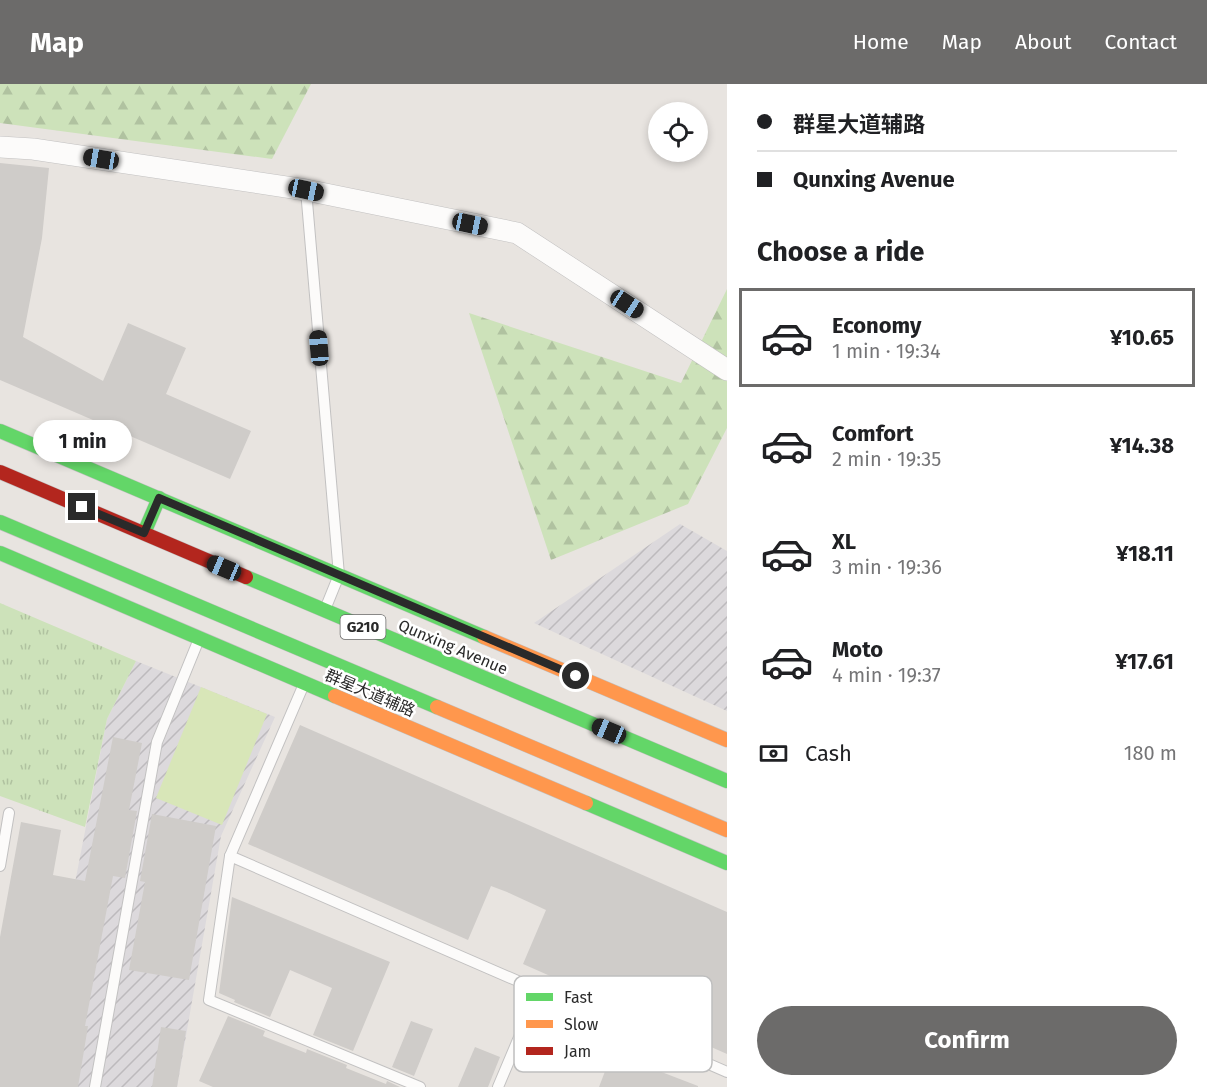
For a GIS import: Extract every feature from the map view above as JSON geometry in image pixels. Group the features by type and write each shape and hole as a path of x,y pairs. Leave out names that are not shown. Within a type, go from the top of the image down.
{"main road":[{"path":"0,431 727,740"},
{"name":"Qunxing Avenue","path":"0,472 724,776"},
{"path":"144,533 159,498"},
{"path":"0,522 205,625 311,670 727,830"},
{"name":"群星大道辅路","path":"0,553 205,625 311,670 727,863"}],"street":[{"path":"0,147 33,149 306,190 517,233 727,370"}],"lane":[{"path":"306,190 339,575 325,610"},
{"path":"95,1087 157,742 205,625"},
{"path":"311,670 230,856 209,1000 420,1087"},
{"path":"0,866 9,813"},
{"path":"230,856 514,979"},
{"path":"498,1087 514,1049"},
{"path":"712,1065 727,1072"}],"shaded area":[{"path":"680,524 727,551 727,711 534,623"},
{"path":"136,661 275,717 221,836 177,1087 35,1087 107,719"}],"green space":[{"path":"0,84 311,84 272,159 0,123"},
{"path":"727,289 727,428 688,504 551,560 469,313 681,383"},
{"path":"0,603 136,661 107,719 85,827 0,796"},
{"path":"201,687 267,714 222,825 156,798"}],"building":[{"path":"0,163 49,168 42,238 23,337 103,381 128,323 186,348 166,394 251,431 230,479 0,380"},
{"path":"300,725 727,912 727,1054 712,1047 712,976 550,976 523,964 546,910 507,892 491,886 468,940 248,844"},
{"path":"113,737 142,743 129,810 137,811 125,878 113,876 85,1026 88,1026 78,1087 0,1087 0,937 21,822 61,830 53,875 85,881"},
{"path":"152,814 216,826 189,980 129,970 145,882 140,881"},
{"path":"232,897 390,962 353,1051 313,1035 332,988 290,970 270,1017 219,993"},
{"path":"228,1016 265,1031 263,1036 306,1053 307,1049 347,1065 346,1068 386,1084 387,1081 400,1087 213,1087 199,1081"},
{"path":"411,1021 433,1029 414,1076 392,1067"},
{"path":"161,1027 186,1031 177,1087 152,1087"},
{"path":"475,1047 500,1057 488,1087 458,1087"},
{"path":"605,1072 662,1072 698,1086 698,1087 599,1087"}],"traffic: fast":[{"path":"0,431 484,637"},
{"path":"144,533 159,498"},
{"path":"0,522 437,707"},
{"path":"0,553 335,696"},
{"path":"246,577 727,781"},
{"path":"586,803 727,863"}],"traffic: slow":[{"path":"484,637 727,740"},
{"path":"335,696 586,803"},
{"path":"437,707 727,830"}],"traffic: jam":[{"path":"0,472 246,577"}],"route":[{"path":"82,507 144,533 159,498 576,676"}]}
